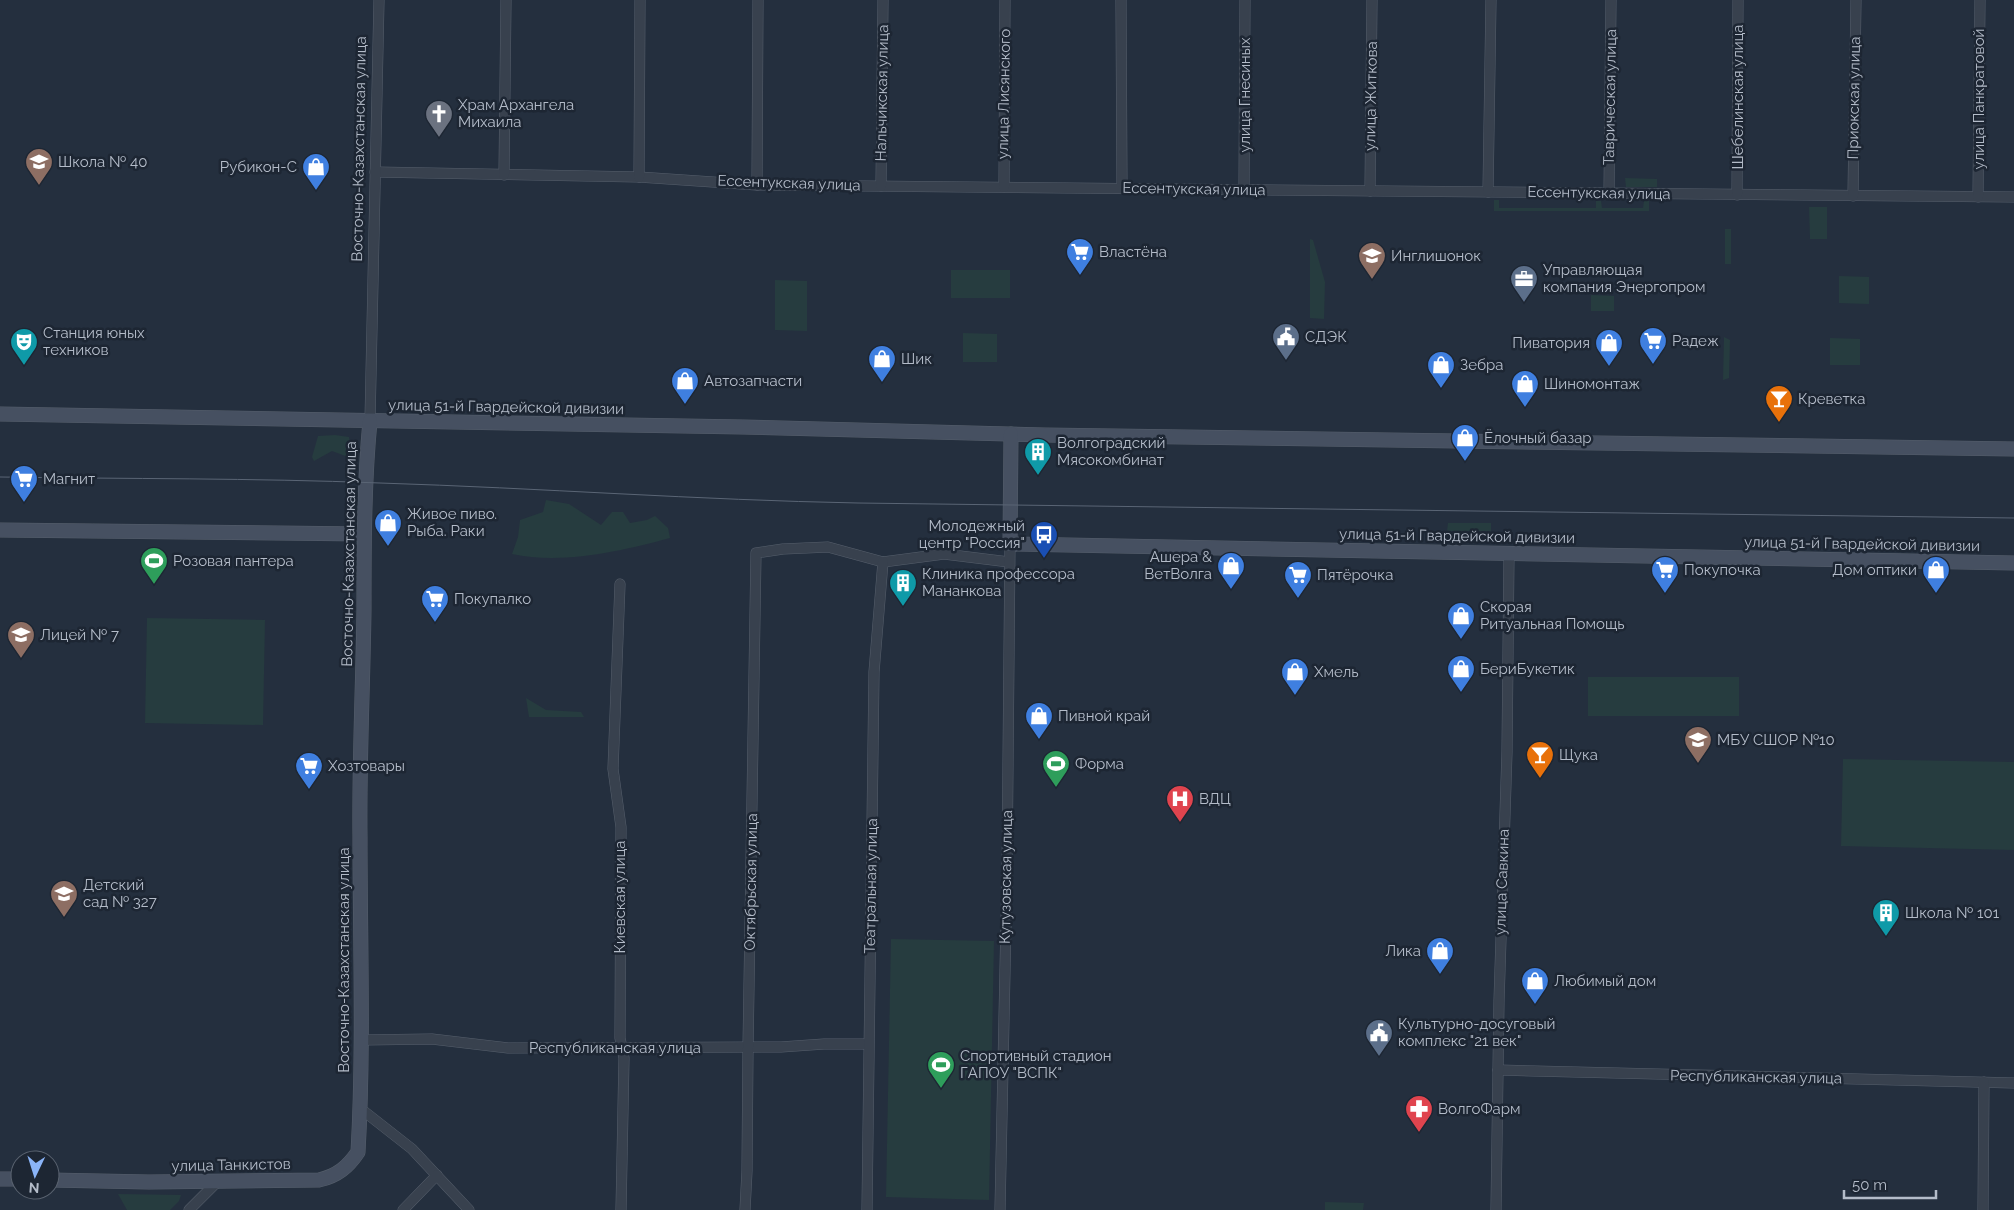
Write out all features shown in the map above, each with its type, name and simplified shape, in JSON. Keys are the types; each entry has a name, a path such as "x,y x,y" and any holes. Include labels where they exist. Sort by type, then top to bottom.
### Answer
{"main road":[{"name":"улица 51-й Гвардейской дивизии","path":"0,414 733,427 1011,434 2014,449"},
{"name":"Восточно-Казахстанская улица","path":"361,1109 360,823 365,477 370,421"},
{"path":"1010,544 1011,434"},
{"path":"0,530 364,534"},
{"name":"улица 51-й Гвардейской дивизии","path":"1010,544 2014,563"},
{"name":"улица Танкистов","path":"60,1180 149,1182 319,1180 331,1177 351,1162 358,1152 361,1109"}],"street":[{"name":"Восточно-Казахстанская улица","path":"370,421 379,0"},
{"path":"504,175 506,0"},
{"path":"639,177 640,0"},
{"path":"757,184 758,0"},
{"name":"Нальчикская улица","path":"881,186 883,0"},
{"name":"улица Лисянского","path":"1004,187 1005,0"},
{"path":"1121,0 1122,188"},
{"name":"улица Гнесиных","path":"1244,190 1245,0"},
{"name":"улица Житкова","path":"1370,191 1372,0"},
{"path":"1488,192 1491,0"},
{"name":"Таврическая улица","path":"1609,194 1611,0"},
{"name":"Шебелинская улица","path":"1737,195 1738,0"},
{"name":"Приокская улица","path":"1853,196 1856,0"},
{"name":"улица Панкратовой","path":"1978,197 1980,0"},
{"name":"Ессентукская улица","path":"375,172 639,177 757,184 881,186 2014,198"},
{"name":"Кутузовская улица","path":"1000,1210 1007,875 1010,544"},
{"name":"Октябрьская улица","path":"745,1210 756,553 783,549 828,547 883,562"},
{"path":"883,562 944,554 1009,562"},
{"name":"улица Савкина","path":"1496,1210 1507,752 1509,554"},
{"name":"Театральная улица","path":"867,1210 874,672 883,562"},
{"name":"Киевская улица","path":"620,584 613,770 621,827 621,1047 624,1058 621,1210"},
{"name":"Республиканская улица","path":"362,1040 432,1039 508,1048 781,1048 824,1044 868,1044"},
{"name":"Республиканская улица","path":"1498,1070 2014,1082"},
{"path":"1983,1210 1984,1082"},
{"path":"361,1109 412,1149 469,1210"},
{"path":"403,1210 437,1175"},
{"path":"189,1210 218,1180"}],"green space":[{"path":"1625,178 1657,179 1657,187 1626,187"},
{"path":"1494,200 1499,200 1499,208 1596,208 1596,201 1601,201 1602,208 1643,208 1644,201 1649,201 1649,211 1494,211"},
{"path":"1809,207 1827,207 1827,239 1810,239"},
{"path":"1725,229 1731,229 1731,264 1725,264"},
{"path":"1310,239 1313,240 1325,282 1324,319 1310,318"},
{"path":"951,270 1010,270 1010,298 951,298"},
{"path":"1839,276 1869,277 1869,304 1839,303"},
{"path":"775,280 807,281 807,331 775,330"},
{"path":"1591,295 1614,296 1614,311 1591,311"},
{"path":"963,333 997,334 997,362 963,362"},
{"path":"1724,337 1730,340 1729,378 1723,380"},
{"path":"1830,338 1860,339 1860,365 1830,365"},
{"path":"335,435 349,437 351,454 348,457 332,451 314,461 312,457 318,436"},
{"path":"546,500 569,504 601,525 612,512 623,512 630,523 647,520 655,516 668,528 670,538 632,548 592,555 551,558 512,554 518,537 520,520 543,512"},
{"path":"1448,523 1491,523 1491,531 1447,531"},
{"path":"147,618 265,620 263,725 145,723"},
{"path":"1588,677 1739,677 1739,716 1588,716"},
{"path":"526,698 546,710 581,712 584,717 529,717"},
{"path":"1843,759 2014,762 2014,850 1841,846"},
{"path":"891,939 994,941 989,1200 886,1197"},
{"path":"118,1194 181,1195 179,1201 170,1210 127,1210"},
{"path":"1325,1202 1364,1203 1363,1210 1325,1210"}],"tram line":[{"path":"0,477 332,481 858,503 2014,518"}],"place":[{"name":"Храм Архангела Михаила","path":"439,138"},
{"name":"Школа № 40","path":"39,186"},
{"name":"Рубикон-С","path":"316,191"},
{"name":"Властёна","path":"1080,276"},
{"name":"Инглишонок","path":"1372,280"},
{"name":"Управляющая компания Энергопром","path":"1524,303"},
{"name":"СДЭК","path":"1286,361"},
{"name":"Радеж","path":"1653,365"},
{"name":"Станция юных техников","path":"24,366"},
{"name":"Пиватория","path":"1609,367"},
{"name":"Шик","path":"882,383"},
{"name":"Зебра","path":"1441,389"},
{"name":"Автозапчасти","path":"685,405"},
{"name":"Шиномонтаж","path":"1525,408"},
{"name":"Креветка","path":"1779,423"},
{"name":"Ёлочный базар","path":"1465,462"},
{"name":"Волгоградский Мясокомбинат","path":"1038,476"},
{"name":"Магнит","path":"24,503"},
{"name":"Живое пиво. Рыба. Раки","path":"388,547"},
{"name":"Молодежный центр \"Россия\"","path":"1044,559"},
{"name":"Розовая пантера","path":"154,585"},
{"name":"Ашера & ВетВолга","path":"1231,590"},
{"name":"Покупочка","path":"1665,594"},
{"name":"Дом оптики","path":"1936,594"},
{"name":"Пятёрочка","path":"1298,599"},
{"name":"Клиника профессора Мананкова","path":"903,607"},
{"name":"Покупалко","path":"435,623"},
{"name":"Скорая Ритуальная Помощь","path":"1461,640"},
{"name":"Лицей № 7","path":"21,659"},
{"name":"БериБукетик","path":"1461,693"},
{"name":"Хмель","path":"1295,696"},
{"name":"Пивной край","path":"1039,740"},
{"name":"МБУ СШОР №10","path":"1698,764"},
{"name":"Щука","path":"1540,779"},
{"name":"Форма","path":"1056,788"},
{"name":"Хозтовары","path":"309,790"},
{"name":"ВДЦ","path":"1180,823"},
{"name":"Детский сад № 327","path":"64,918"},
{"name":"Школа № 101","path":"1886,937"},
{"name":"Лика","path":"1440,975"},
{"name":"Любимый дом","path":"1535,1005"},
{"name":"Культурно-досуговый комплекс \"21 век\"","path":"1379,1057"},
{"name":"Спортивный стадион ГАПОУ \"ВСПК\"","path":"941,1089"},
{"name":"ВолгоФарм","path":"1419,1133"}]}
